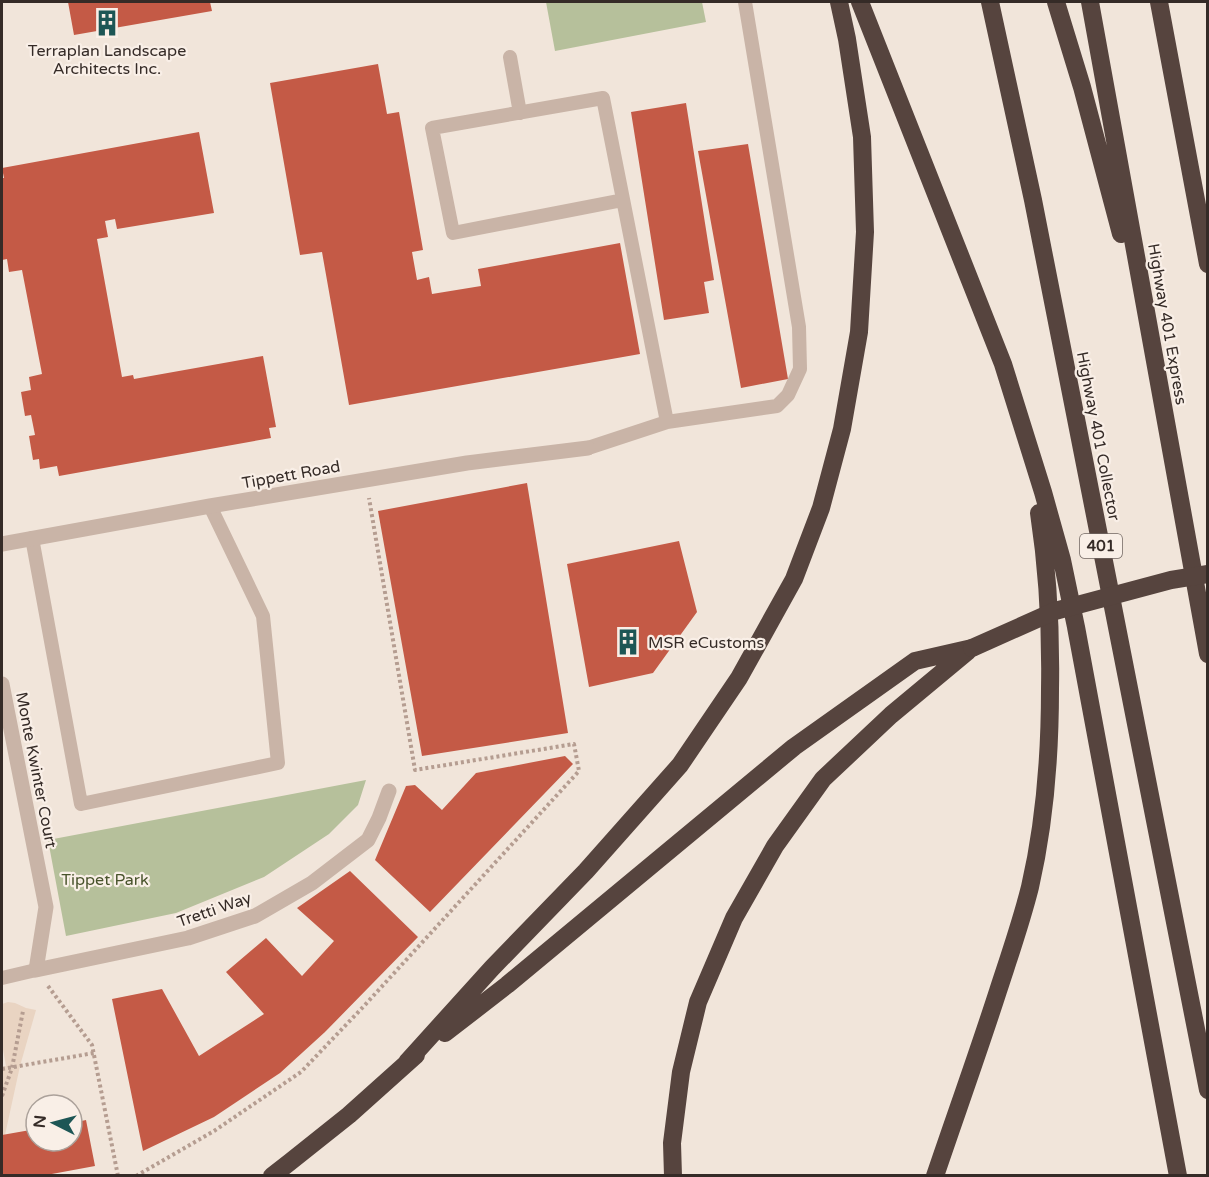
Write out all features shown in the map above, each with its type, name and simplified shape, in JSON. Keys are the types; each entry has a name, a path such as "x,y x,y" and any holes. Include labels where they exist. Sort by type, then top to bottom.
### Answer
{"highway":[{"path":"407,1062 492,968 586,871 680,765 739,678 794,579 821,508 842,429 859,332 866,232 862,137 839,2"},
{"path":"860,2 1003,364 1056,538 1076,627 1178,1176"},
{"name":"Highway 401 Collector","path":"990,2 1033,200 1208,1090"},
{"path":"1056,2 1082,87 1154,357"},
{"name":"Highway 401 Express","path":"1090,2 1208,654"},
{"path":"1159,2 1208,264"},
{"path":"935,1176 1018,931 1038,845 1044,802 1050,715 1050,640 1041,522 1023,426"},
{"path":"272,1176 349,1115 407,1062 507,985 794,747 915,661 972,648 1055,611 1172,579 1208,574"},
{"path":"673,1176 672,1143 681,1072 698,1002 734,918 775,846 823,779 891,716 972,648"}],"street":[{"name":"Tippett Road","path":"2,544 467,463 588,448"},
{"name":"Monte Kwinter Court","path":"2,684 46,907 36,970"},
{"name":"Tretti Way","path":"36,970 188,938 255,916 312,883 368,840 380,818 388,792"}],"lane":[{"path":"588,448 667,422 777,406 788,395 800,369 799,327 745,2"},
{"path":"510,57 520,113"},
{"path":"623,200 453,233 432,128 603,98 667,422"},
{"path":"32,538 81,804 278,763 263,616 210,506"},
{"path":"2,978 36,970"}],"path":[{"path":"136,1176 214,1131 301,1072 579,771 574,744 415,770 366,480"},
{"path":"36,970 92,1046 118,1176"},
{"path":"2,1096 12,1068 22,1011"},
{"path":"2,1070 94,1053"}],"green space":[{"path":"546,2 702,2 706,22 555,51"},
{"name":"Tippet Park","path":"366,780 358,805 329,834 264,877 176,913 66,936 48,840"}],"shaded area":[{"path":"8,1002 36,1010 20,1066 5,1135 2,1135 2,1067 6,1066 2,1044 2,1004"}],"building":[{"name":"Terraplan Landscape Architects Inc.","path":"68,2 210,2 212,11 74,35"},
{"path":"378,64 387,114 399,112 423,250 412,252 417,280 429,277 432,294 481,286 478,269 620,243 640,354 349,405 322,252 300,255 270,83"},
{"path":"686,103 714,280 704,282 709,313 664,320 631,112"},
{"path":"199,132 214,213 117,229 115,219 105,221 108,237 97,239 122,377 133,375 134,379 263,356 276,427 269,428 271,438 59,476 57,466 40,469 39,459 33,460 29,436 35,435 31,415 25,416 21,392 31,390 29,377 42,374 22,270 9,272 7,259 2,260 2,178 4,178 2,168"},
{"path":"748,144 788,379 741,388 698,151"},
{"path":"527,483 568,733 422,756 378,511"},
{"name":"MSR eCustoms","path":"679,541 697,612 653,673 589,687 567,564"},
{"path":"565,756 573,764 430,912 375,860 406,786 415,785 442,810 476,773"},
{"path":"350,871 418,937 325,1032 280,1073 214,1117 143,1151 112,999 162,989 199,1056 264,1014 226,972 266,938 302,976 334,941 297,908"},
{"path":"84,1120 86,1120 95,1166 41,1176 2,1176 2,1135 24,1131 24,1153 84,1153"}],"place":[{"name":"Terraplan Landscape Architects Inc.","path":"107,23"},
{"name":"MSR eCustoms","path":"628,642"}]}
